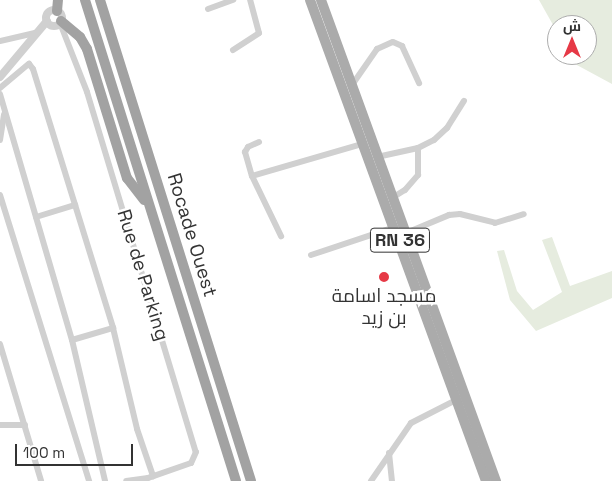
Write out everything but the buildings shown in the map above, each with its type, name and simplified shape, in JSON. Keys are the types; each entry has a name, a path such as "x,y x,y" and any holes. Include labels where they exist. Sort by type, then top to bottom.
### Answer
{"highway":[{"name":"Rocade Ouest","path":"85,0 146,203 236,481"},
{"name":"Rocade Ouest","path":"100,0 251,481"},
{"path":"61,22 84,43 127,178 146,203"}],"main road":[{"name":"RN 36","path":"310,0 362,144 395,227 410,254 496,481"},
{"name":"RN 36","path":"321,0 406,233 410,254 486,481"}],"street":[{"path":"208,9 233,0"},
{"path":"234,50 259,33 250,0"},
{"path":"0,77 47,21 48,14 57,5"},
{"path":"47,21 53,25 61,22 57,5"},
{"name":"Rue de Parking","path":"61,22 87,92 196,452 191,462 153,476 126,481"},
{"path":"0,41 38,32"},
{"path":"352,85 377,49 393,42 402,46 418,83"},
{"path":"0,88 29,64 33,69 113,328 137,429 153,476"},
{"path":"0,94 72,340 105,481"},
{"path":"377,157 418,148 447,128 464,101"},
{"path":"0,140 5,110"},
{"path":"259,142 245,151 252,176 281,236"},
{"path":"252,176 362,144"},
{"path":"392,198 405,190 418,175 418,148"},
{"path":"0,195 88,481"},
{"path":"36,217 75,205"},
{"path":"406,233 449,215 460,214 495,223 524,214"},
{"path":"311,254 395,227"},
{"path":"72,340 113,328"},
{"path":"0,344 2,359 26,424 41,481"},
{"path":"371,481 411,423 458,399"},
{"path":"0,426 26,424"},
{"path":"389,453 392,481"}],"shaded area":[{"path":"539,0 612,0 612,84 577,65 597,65 597,15 547,15"},
{"path":"552,237 570,286 612,271 612,298 536,331 510,300 497,251 504,250 517,291 533,310 562,292 542,240"}],"place":[{"name":"مسجد اسامة بن زيد","path":"384,277"}]}
